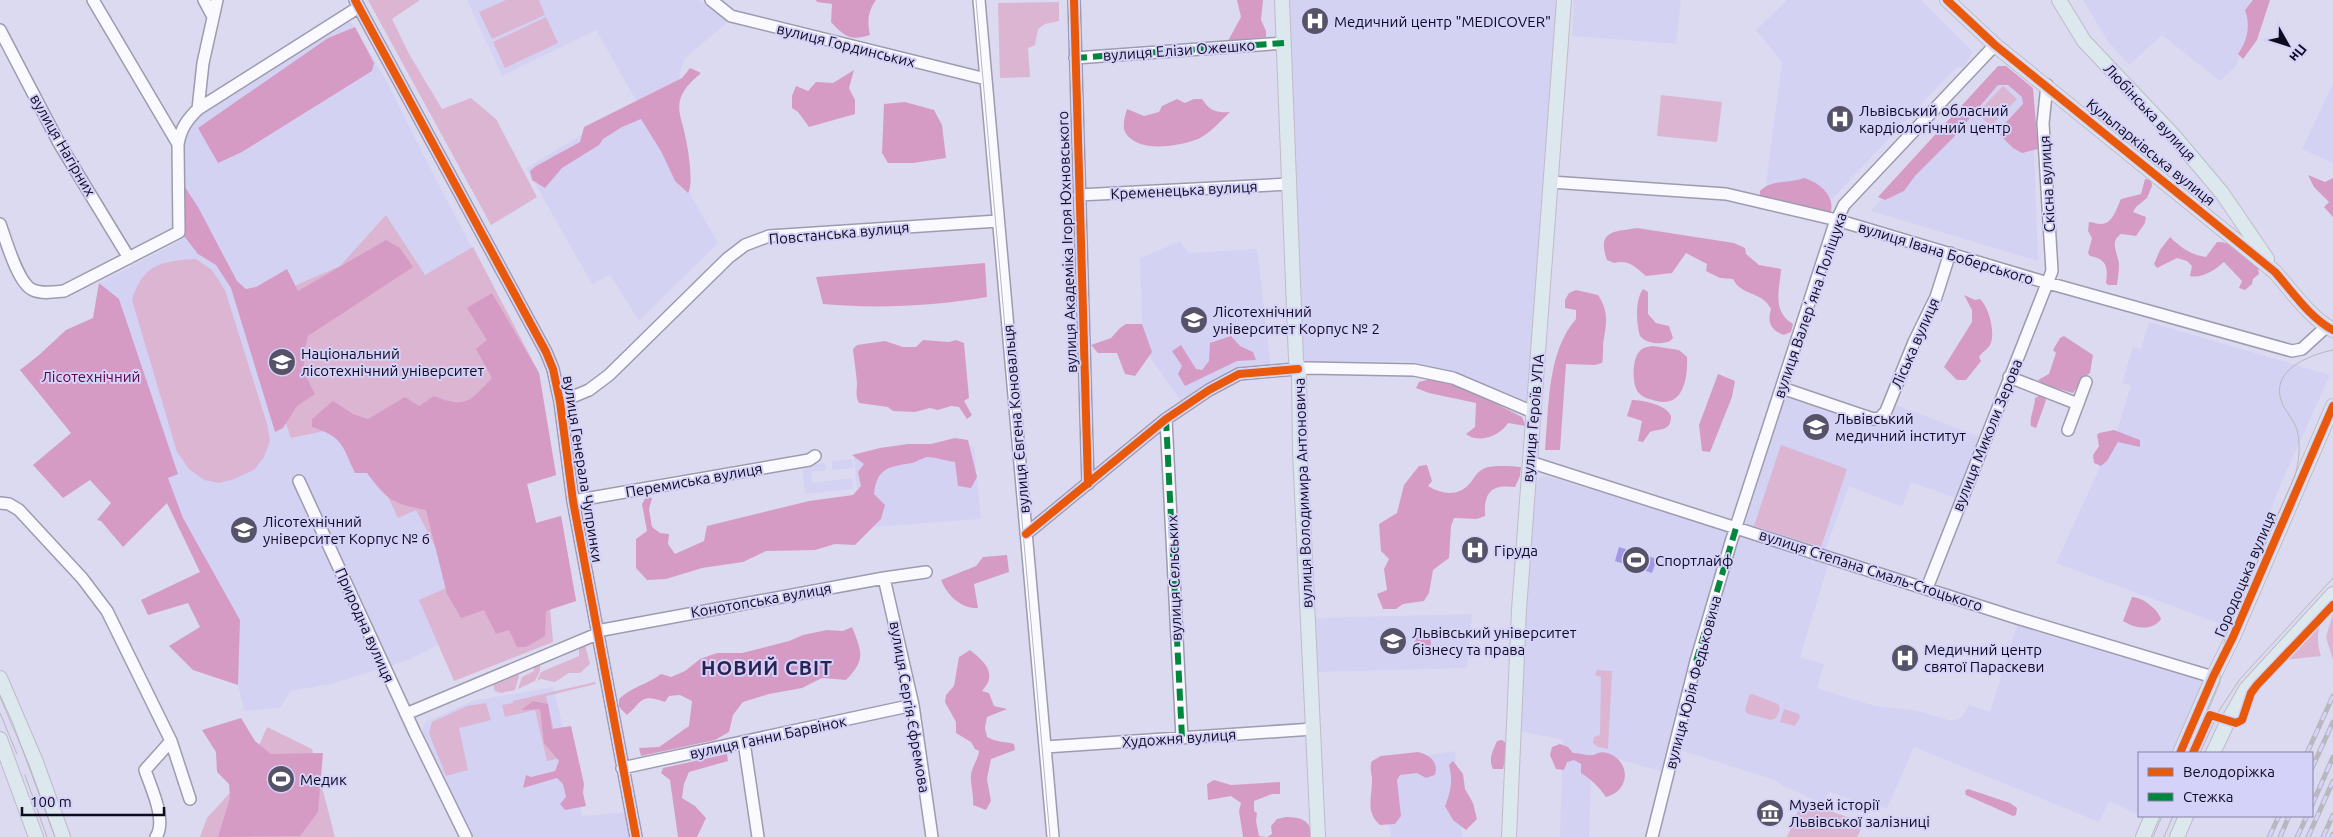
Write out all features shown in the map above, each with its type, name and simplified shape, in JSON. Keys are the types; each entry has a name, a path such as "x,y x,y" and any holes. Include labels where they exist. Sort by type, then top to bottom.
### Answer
{"main road":[{"name":"вулиця Володимира Антоновича","path":"1282,0 1318,837"},
{"name":"вулиця Героїв УПА","path":"1509,837 1519,610 1532,412 1543,312 1564,0"},
{"name":"Кульпарківська вулиця","path":"1948,0 1995,45 2047,85 2276,272 2330,329"},
{"name":"Любінська вулиця","path":"2059,0 2084,40 2174,136 2222,192 2276,272"},
{"path":"2216,222 2226,215 2232,207"},
{"name":"Городоцька вулиця","path":"2180,752 2213,677 2233,638 2333,406"},
{"path":"2214,752 2228,721 2246,689 2333,594"},
{"path":"0,678 36,762 63,837"},
{"path":"0,739 36,837"},
{"path":"2144,837 2152,817"},
{"path":"2177,837 2186,817"}],"street":[{"path":"93,0 178,144"},
{"path":"204,0 212,15"},
{"path":"198,109 203,63 216,0"},
{"name":"вулиця Гординських","path":"711,0 732,16 986,79"},
{"name":"вулиця Євгена Коновальця","path":"979,0 1053,837"},
{"name":"вулиця Академіка Ігоря Юхновського","path":"1074,0 1088,484"},
{"path":"0,224 24,283 28,288 35,291 46,292 64,291 179,232 178,144 181,130 187,120 198,109 357,4"},
{"name":"вулиця Генерала Чупринки","path":"357,4 546,352 553,369 560,402 572,501 636,837"},
{"name":"вулиця Нагірних","path":"0,30 59,143 129,258"},
{"name":"вулиця Елізи Ожешко","path":"1075,58 1284,42"},
{"name":"вулиця Валерʼяна Поліщука","path":"1736,528 1837,220 1844,205 1995,45"},
{"name":"Скісна вулиця","path":"2047,85 2043,123 2052,271 2048,283"},
{"name":"вулиця Івана Боберського","path":"1551,182 1726,194 1837,220 2048,283 2292,351 2302,348 2330,329"},
{"name":"Кременецька вулиця","path":"1079,195 1289,184"},
{"name":"Повстанська вулиця","path":"560,402 589,390 609,375 728,258 745,244 770,236 998,221"},
{"name":"Ліська вулиця","path":"1782,388 1873,420 1880,418 1886,411 1914,342 1936,297 1950,253"},
{"name":"вулиця Миколи Зерова","path":"1927,588 2009,377 2048,283"},
{"path":"1026,534 1166,419 1209,390 1239,374 1298,369 1414,370 1454,378 1532,412"},
{"path":"2009,377 2078,404"},
{"path":"2068,430 2086,382"},
{"name":"вулиця Сельських","path":"1166,419 1182,738"},
{"name":"Перемиська вулиця","path":"572,501 809,460 816,456"},
{"name":"вулиця Степана Смаль-Стоцького","path":"1530,462 2017,618 2213,677"},
{"name":"Природна вулиця","path":"299,481 406,714 466,837"},
{"path":"0,503 9,504 19,510 82,578 107,611 171,740 190,799"},
{"name":"вулиця Юрія Федьковича","path":"1652,837 1696,661 1736,528"},
{"name":"Конотопська вулиця","path":"597,633 884,578 926,572"},
{"name":"вулиця Сергія Єфремова","path":"884,578 913,705 932,837"},
{"path":"406,714 597,633"},
{"name":"вулиця Ганни Барвінок","path":"622,768 913,705"},
{"name":"Художня вулиця","path":"1045,747 1313,729"},
{"path":"156,837 160,831 159,818 145,770 171,740"},
{"path":"744,742 758,837"}],"shaded area":[{"path":"368,0 420,0 392,19 409,54 442,109 471,98 496,119 537,197 491,225"},
{"path":"467,0 699,0 729,21 684,59 674,99 638,103 718,243 639,321 610,275 592,284 526,168 637,102 596,30 502,76"},
{"path":"506,0 539,0 545,15 492,39 479,12"},
{"path":"1287,0 1559,0 1530,403 1449,372 1404,361 1303,363"},
{"path":"1574,0 1681,0 1676,44 1572,36"},
{"name":"Львівський обласний кардіологічний центр","path":"1787,0 1921,0 1973,52 1963,68 1958,67 1944,80 1832,199 1766,184 1782,62 1756,30"},
{"path":"2083,0 2258,0 2236,66 2220,81 2162,35 2129,65 2107,40"},
{"path":"1059,2 1059,21 1045,24 1038,29 1035,45 1028,48 1030,77 1000,78 998,3"},
{"path":"546,17 558,43 505,68 493,42"},
{"name":"Національний лісотехнічний університет","path":"350,22 355,27 386,80 442,191 539,373 556,475 527,484 536,523 561,516 576,601 550,609 553,642 438,645 408,660 331,684 291,691 280,708 244,711 238,685 193,670 169,646 200,627 188,603 148,615 141,600 200,572 167,503 123,547 101,521 97,520 111,503 90,480 63,498 33,465 71,433 20,370 66,330 93,318 99,283 178,242 184,236 186,214 183,142 193,121 315,39"},
{"path":"2007,67 2032,89 2038,261 1871,211"},
{"path":"2333,84 2333,163 2302,149"},
{"path":"2003,86 2017,99 1991,126 1977,113"},
{"path":"1661,95 1722,102 1717,142 1657,136"},
{"path":"386,215 425,275 473,247 539,373 556,475 527,484 536,523 561,516 576,601 550,609 553,642 454,681 419,600 455,584 416,510 398,518 372,463 338,428 291,438 246,307 340,266"},
{"path":"1180,241 1188,253 1257,249 1271,366 1182,403 1143,347 1140,258"},
{"path":"196,259 212,270 225,290 267,424 270,441 264,457 254,470 219,483 204,480 189,469 177,452 132,300 136,288 142,279 155,267 173,261"},
{"path":"2149,322 2330,375 2284,477 2223,625 2056,563 2117,430 2131,386 2122,383 2133,347 2141,349"},
{"path":"1787,387 1877,413 1886,401 1983,438 1958,499 1911,482 1902,507 1849,486 1824,553 1744,526"},
{"path":"1781,445 1847,469 1821,547 1754,526"},
{"path":"974,447 981,519 860,528 854,457"},
{"path":"852,459 853,468 832,470 832,461"},
{"path":"825,463 826,470 811,472 812,483 852,478 853,489 805,494 802,465"},
{"path":"1547,476 1829,562 1800,657 1824,664 1817,688 1875,706 1914,710 1952,721 1962,717 1969,705 1990,712 2018,622 2201,678 2205,682 2175,752 2138,752 2138,815 2109,801 2099,822 1914,747 1887,809 1876,805 1875,808 1829,792 1822,803 1783,786 1775,780 1670,747 1664,772 1592,752 1589,837 1560,837 1563,740 1516,730 1536,484 1540,477"},
{"name":"Спортлайф","path":"1619,547 1657,559 1652,573 1615,561"},
{"path":"2327,604 2318,636 2321,656 2283,660 2252,697 2250,690"},
{"path":"1472,614 1467,668 1315,672 1313,618"},
{"path":"2333,614 2333,660 2326,637"},
{"path":"585,645 590,664 580,673 569,673 555,682 541,679 537,681 541,672 579,656 579,648"},
{"path":"540,663 540,671 535,681 518,689 522,677 534,671 533,665"},
{"path":"1597,670 1612,671 1608,749 1598,747 1593,743 1594,737 1600,735 1601,677 1595,675"},
{"path":"516,671 519,676 515,690 501,693 495,691 492,681"},
{"path":"595,682 596,684 546,696 560,758 547,761 535,710 505,717 502,705"},
{"path":"554,687 582,816 626,812 631,837 469,837 421,736 425,722 472,701"},
{"path":"1752,694 1778,704 1780,709 1776,718 1771,720 1748,714 1745,710 1749,696"},
{"path":"486,703 491,720 459,728 468,770 446,776 429,733 432,722 467,706"},
{"path":"1784,709 1799,714 1800,717 1795,726 1780,722"},
{"name":"Медик","path":"267,727 312,749 335,837 200,837 207,818 247,774"},
{"path":"1455,751 1462,837 1391,837 1381,762"},
{"path":"1805,802 1856,820 1861,829 1857,837 1787,837 1800,806"}],"green space":[{"path":"816,0 876,0 869,16 870,35 857,38 844,34 831,22 832,4 817,2"},
{"path":"1237,0 1263,0 1261,20 1266,31 1266,37 1228,41 1241,17"},
{"path":"2253,0 2270,0 2257,40 2243,59 2238,54 2244,44 2248,28 2245,10"},
{"path":"355,27 374,63 372,71 242,152 218,163 198,128 328,38"},
{"path":"1998,66 2006,66 2033,88 2038,149 2022,153 2013,148 1997,132 2023,104 2022,97 2008,85 1998,85 1953,138 1915,176 1904,191 1885,200 1878,197"},
{"path":"690,68 701,73 687,87 680,102 680,112 690,165 690,188 688,193 675,181 662,153 641,119 622,127 603,139 599,145 562,168 545,188 532,180 530,171 580,142 584,127 682,78"},
{"path":"854,70 849,88 855,100 855,114 809,127 798,112 792,108 792,96 796,86 808,91 816,82 833,83"},
{"path":"1177,99 1185,103 1194,99 1202,99 1214,110 1230,112 1203,136 1181,144 1149,146 1131,139 1125,132 1124,123 1127,109 1144,116 1159,112 1162,106"},
{"path":"905,102 934,110 942,125 946,158 913,163 888,163 882,153 884,104"},
{"path":"2308,175 2325,182 2333,178 2333,217 2324,207 2329,202 2314,187"},
{"path":"1804,178 1821,187 1829,196 1832,208 1830,214 1760,199 1760,191 1765,187 1775,183"},
{"path":"2145,179 2151,180 2152,186 2147,198 2133,212 2146,217 2145,223 2136,236 2121,234 2117,237 2115,248 2119,264 2117,285 2108,285 2106,283 2107,272 2105,265 2100,259 2090,256 2088,253 2092,238 2088,231 2089,222 2101,224 2109,221 2121,199 2141,194"},
{"path":"185,187 198,207 237,281 246,289 256,287 287,269 298,291 386,240 400,248 413,267 308,336 304,353 304,366 307,378 315,394 297,406 283,428 275,432 231,288 216,265 198,254 184,236"},
{"path":"1637,228 1734,243 1745,248 1746,254 1759,265 1781,269 1779,306 1786,318 1793,324 1791,332 1784,335 1773,328 1770,322 1771,309 1762,299 1741,289 1733,279 1720,278 1706,271 1707,264 1686,253 1672,273 1646,276 1628,263 1614,263 1607,260 1604,250 1606,237 1615,232"},
{"path":"2170,237 2186,250 2206,257 2217,242 2229,244 2258,267 2259,274 2245,290 2239,288 2242,281 2224,262 2212,271 2194,277 2190,276 2192,266 2187,261 2177,258 2157,268 2154,264 2160,250"},
{"path":"985,263 987,297 947,303 885,306 823,304 816,277"},
{"name":"Лісотехнічний","path":"99,283 119,299 178,474 168,478 183,518 240,620 238,685 193,670 169,646 200,627 188,603 148,615 141,600 200,572 167,503 123,547 101,521 97,520 111,503 90,480 63,498 33,465 71,433 20,370 66,330 93,318"},
{"path":"1643,289 1648,292 1648,314 1656,323 1669,326 1673,338 1670,341 1654,343 1646,341 1640,336 1637,312 1640,294"},
{"path":"1576,290 1598,295 1604,306 1606,321 1602,363 1595,365 1566,364 1560,450 1545,450 1551,381 1559,347 1576,319 1576,310 1565,308 1565,300 1569,293"},
{"path":"492,293 539,373 556,475 527,484 536,523 561,516 576,601 546,611 545,636 526,647 517,647 509,630 496,634 484,610 461,618 447,594 426,510 398,503 380,490 367,473 355,473 340,443 330,434 312,427 312,419 333,401 353,414 368,419 405,397 419,406 434,396 453,402 466,401 472,398 492,378 476,349 487,340 467,308"},
{"path":"1964,295 1975,300 1980,299 1983,303 1991,321 1992,340 1979,357 1981,361 1966,380 1957,380 1944,367 1972,322 1972,310"},
{"path":"1126,324 1142,324 1152,352 1135,376 1125,374 1117,353 1098,353 1091,345 1111,338"},
{"path":"1231,336 1240,346 1253,352 1256,360 1237,361 1185,386 1178,374 1182,366 1172,351 1181,345 1196,369 1202,370 1209,361 1210,343"},
{"path":"2064,336 2093,355 2090,373 2084,377 2073,393 2045,385 2038,380 2049,374 2056,353 2053,350 2060,338"},
{"path":"923,340 949,342 956,340 964,343 969,398 964,401 972,415 967,419 959,407 951,406 938,410 930,408 915,412 893,411 888,407 859,403 853,349 857,345 885,341 903,347 916,347"},
{"path":"1653,346 1679,350 1687,357 1685,382 1682,390 1678,396 1665,402 1644,397 1636,388 1635,360 1642,349"},
{"path":"1718,374 1735,381 1732,397 1710,452 1702,451 1699,425"},
{"path":"1431,379 1467,389 1522,417 1526,426 1508,423 1495,435 1483,438 1471,437 1466,434 1475,427 1476,403 1429,393 1416,388 1419,382"},
{"path":"2043,394 2046,399 2036,428 2031,426 2031,416 2035,398"},
{"path":"1632,400 1648,402 1665,409 1671,416 1669,425 1650,432 1643,442 1638,441 1642,421 1627,416"},
{"path":"2114,430 2140,440 2140,447 2118,442 2107,461 2101,466 2094,463 2093,455 2099,446 2097,435"},
{"path":"955,438 968,440 977,477 971,488 958,486 955,462 927,457 891,467 881,473 874,494 885,505 881,519 855,545 835,544 815,550 766,551 743,562 702,568 666,579 647,580 636,568 636,539 647,531 642,504 646,497 652,498 649,509 652,527 660,533 669,534 668,544 675,554 704,541 707,526 809,501 853,495 861,486 858,472 864,464 852,455 880,448 908,444 931,444"},
{"path":"1427,465 1432,481 1428,486 1445,493 1456,492 1466,487 1485,468 1497,466 1521,467 1520,476 1515,487 1500,487 1491,491 1488,495 1485,516 1477,519 1454,518 1451,526 1449,558 1433,570 1429,593 1424,601 1403,604 1396,609 1383,609 1377,594 1387,590 1384,569 1389,559 1381,551 1379,524 1397,513 1404,485 1419,466"},
{"path":"1007,555 1009,572 974,584 978,608 960,604 947,591 941,580 976,566 983,557"},
{"path":"2132,597 2149,604 2157,611 2161,619 2153,626 2143,628 2123,621"},
{"path":"852,627 860,649 860,655 857,667 846,680 822,678 802,688 769,694 743,702 733,715 729,732 715,740 641,756 639,748 659,747 689,726 692,701 680,695 669,696 665,702 646,698 639,702 627,715 619,707 619,699 629,691 661,674 671,677 685,671 700,659 717,653 742,653 789,641 803,635 827,630 843,631"},
{"path":"1423,635 1429,637 1431,643 1429,649 1423,651 1417,649 1415,643 1417,637"},
{"path":"970,650 988,669 989,679 982,691 989,693 994,706 1007,709 987,717 985,728 987,737 1014,744 1015,750 991,759 987,779 991,801 986,810 973,805 971,775 979,751 975,749 971,742 956,733 956,722 945,702 946,695 954,686 959,657"},
{"path":"533,701 548,704 552,729 571,726 584,784 583,793 586,806 565,810 560,804 566,797 563,784 557,778 523,788 526,775 531,777 555,771 559,761 544,743 540,709 521,710"},
{"name":"Медик","path":"241,718 255,741 271,754 323,753 318,812 300,836 218,837 230,798 229,784 217,772 216,752 202,730"},
{"path":"1502,740 1506,743 1506,757 1503,769 1493,769 1492,755 1497,741"},
{"path":"1560,744 1568,747 1573,753 1590,755 1605,752 1615,757 1624,768 1624,782 1620,789 1606,797 1595,784 1581,773 1581,764 1574,760 1567,762 1564,770 1556,769 1550,755 1552,747"},
{"path":"1418,752 1432,759 1436,766 1435,775 1426,778 1417,773 1400,775 1397,780 1401,816 1395,824 1380,825 1372,815 1371,810 1372,761 1381,756"},
{"path":"727,754 728,761 689,772 684,784 682,798 695,806 706,818 697,837 678,837 670,780 661,773 663,768"},
{"path":"1453,761 1463,774 1465,789 1473,803 1477,819 1466,830 1453,820 1445,806 1451,786 1449,765"},
{"path":"1214,780 1231,785 1280,782 1280,794 1272,794 1254,801 1259,836 1266,837 1243,837 1239,811 1241,803 1231,796 1208,800 1207,784"},
{"path":"1968,789 2010,803 2017,808 2016,815 2013,816 1966,795 1965,791"},
{"path":"1286,817 1301,819 1307,823 1312,837 1267,837 1272,834 1271,826 1277,819"}],"tram line":[{"path":"976,0 1050,837"},
{"path":"2190,752 2220,682 2220,659 2226,635 2295,476 2299,441 2294,423 2282,403 2279,391 2281,382 2286,373 2303,360 2333,350"},
{"path":"2200,752 2220,709 2240,679 2333,578"},
{"path":"0,695 13,724 55,837"},
{"path":"0,713 17,754"},
{"path":"25,775 47,837"},
{"path":"2153,837 2162,817"},
{"path":"2164,837 2173,817"}],"railway":[{"path":"2307,752 2333,696"},
{"path":"2313,766 2333,722"},
{"path":"2313,803 2333,757"},
{"path":"2308,837 2333,781"},
{"path":"2323,837 2333,815"},
{"path":"2269,837 2279,817"},
{"path":"2280,837 2289,817"},
{"path":"2297,837 2307,817"}],"marked path":[{"path":"1075,58 1284,43"},
{"path":"1166,419 1182,738"},
{"path":"1696,661 1736,528"}],"cycle path":[{"path":"355,0 546,352 553,369 560,402 573,501 636,837"},
{"path":"1074,0 1088,484"},
{"path":"1947,0 1995,45 2275,272 2309,311 2333,330"},
{"path":"1026,534 1166,419 1209,390 1239,374 1298,369"},
{"path":"2180,752 2213,677 2233,637 2333,406"},
{"path":"2193,752 2210,715 2236,723 2242,720 2251,693 2257,685 2333,605"}],"place":[{"name":"Медичний центр \"MEDICOVER\"","path":"1315,21"},
{"name":"Львівський обласний кардіологічний центр","path":"1840,119"},
{"name":"Лісотехнічний університет Корпус № 2","path":"1194,320"},
{"name":"Національний лісотехнічний університет","path":"282,362"},
{"name":"Львівський медичний інститут","path":"1816,427"},
{"name":"Лісотехнічний університет Корпус № 6","path":"244,530"},
{"name":"Гіруда","path":"1475,550"},
{"name":"Спортлайф","path":"1636,560"},
{"name":"Львівський університет бізнесу та права","path":"1393,641"},
{"name":"Медичний центр святої Параскеви","path":"1905,658"},
{"name":"Медик","path":"281,779"},
{"name":"Музей історії Львівської залізниці","path":"1770,813"}],"district":[{"name":"НОВИЙ СВІТ","path":"767,667"}]}
